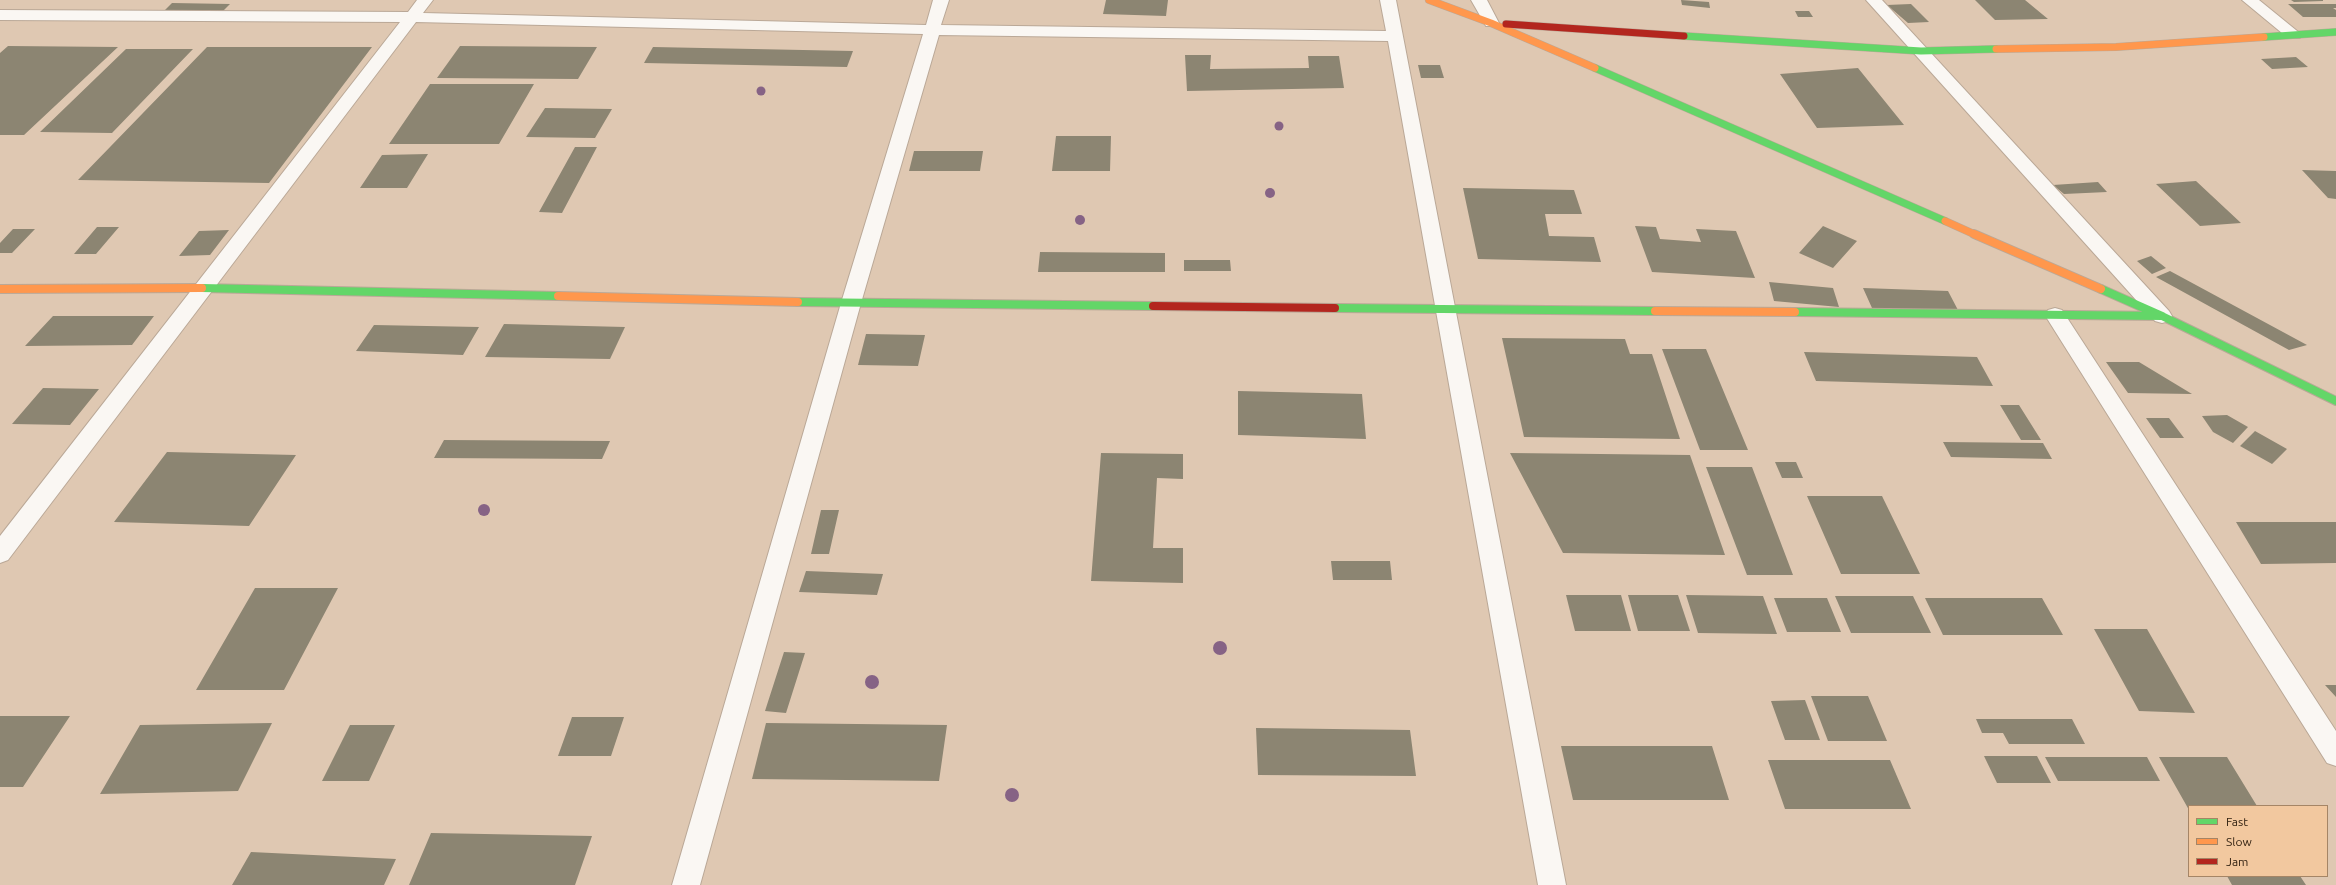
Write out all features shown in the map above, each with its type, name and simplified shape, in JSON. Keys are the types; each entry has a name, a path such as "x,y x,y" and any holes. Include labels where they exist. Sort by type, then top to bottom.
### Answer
{"street":[{"path":"0,553 425,0"},
{"path":"686,885 851,303 941,0"},
{"path":"1388,0 1552,885"},
{"path":"1429,0 1491,23 2162,316 2336,401"},
{"path":"1479,0 1491,23"},
{"path":"1874,0 2162,316"},
{"path":"2250,0 2294,35"},
{"path":"1,16 412,17 932,30 1395,36"},
{"path":"1491,23 1921,51 2116,47 2336,32"},
{"path":"0,289 203,288 851,303 2162,316"},
{"path":"2055,315 2336,754"}],"building":[{"path":"1106,0 1168,0 1166,16 1103,14"},
{"path":"1681,0 1709,2 1710,8 1682,5"},
{"path":"1975,0 2025,0 2048,19 1995,20"},
{"path":"2291,0 2323,0 2323,1 2294,2"},
{"path":"172,3 230,4 222,12 164,11"},
{"path":"1911,4 1929,22 1908,23 1887,5"},
{"path":"2288,4 2336,4 2336,8 2333,8 2336,10 2336,17 2303,17"},
{"path":"1795,11 1809,11 1813,17 1798,17"},
{"path":"8,46 118,47 24,135 0,135 0,53"},
{"path":"460,46 597,47 578,79 437,78"},
{"path":"207,47 372,47 269,183 78,180"},
{"path":"653,47 853,51 847,67 644,63"},
{"path":"126,49 193,49 112,133 40,132"},
{"path":"1185,55 1211,55 1210,69 1309,68 1308,56 1339,56 1344,88 1187,91"},
{"path":"2296,57 2308,67 2272,69 2261,59"},
{"path":"1418,65 1440,65 1444,78 1421,78"},
{"path":"1858,68 1904,125 1817,128 1780,74"},
{"path":"430,84 534,84 499,144 389,144"},
{"path":"545,108 612,109 595,138 526,137"},
{"path":"1056,136 1111,136 1110,171 1052,171"},
{"path":"575,147 597,147 562,213 539,212"},
{"path":"914,151 983,151 980,171 909,171"},
{"path":"428,154 407,188 360,188 382,155"},
{"path":"2302,170 2336,171 2336,199 2328,198"},
{"path":"2196,181 2241,223 2200,226 2156,184"},
{"path":"2098,182 2107,192 2064,194 2053,185"},
{"path":"1463,188 1574,190 1582,214 1545,214 1549,236 1594,237 1601,262 1478,259"},
{"path":"1635,226 1656,227 1660,239 1701,242 1696,229 1736,231 1755,278 1652,272"},
{"path":"1823,226 1857,241 1833,268 1799,253"},
{"path":"97,227 119,227 96,254 74,254"},
{"path":"13,229 35,229 12,253 0,253 0,243"},
{"path":"229,230 210,255 179,256 199,231"},
{"path":"1040,252 1165,253 1165,272 1038,272"},
{"path":"2151,256 2166,268 2152,274 2137,261"},
{"path":"1184,260 1230,260 1231,271 1184,271"},
{"path":"2170,271 2307,345 2289,350 2156,277"},
{"path":"1769,282 1833,288 1839,307 1774,301"},
{"path":"1863,288 1948,291 1959,312 1872,308"},
{"path":"53,316 154,316 132,345 25,346"},
{"path":"504,324 625,327 610,359 485,357"},
{"path":"374,325 479,327 463,355 356,351"},
{"path":"866,334 925,335 918,366 858,365"},
{"path":"1502,338 1625,339 1630,354 1652,354 1680,439 1524,437"},
{"path":"1662,349 1706,349 1748,450 1700,450"},
{"path":"1804,352 1977,357 1993,386 1816,381"},
{"path":"2106,362 2139,362 2192,394 2128,393"},
{"path":"43,388 99,389 70,425 12,424"},
{"path":"1238,391 1362,394 1366,439 1238,435"},
{"path":"2000,405 2019,405 2041,440 2021,440"},
{"path":"2227,415 2248,427 2233,443 2213,432 2202,416"},
{"path":"2146,418 2169,418 2184,438 2160,438"},
{"path":"2255,431 2287,449 2272,464 2240,446"},
{"path":"444,440 610,441 602,459 434,458"},
{"path":"1943,442 2043,443 2052,459 1951,457"},
{"path":"167,452 296,455 249,526 114,522"},
{"path":"1101,453 1183,454 1183,479 1157,478 1153,548 1183,548 1183,583 1091,581"},
{"path":"1510,453 1690,455 1725,555 1563,553"},
{"path":"1775,462 1796,462 1803,478 1782,478"},
{"path":"1706,467 1752,467 1793,575 1747,575"},
{"path":"1807,496 1882,496 1920,574 1841,574"},
{"path":"821,510 839,510 829,554 811,554"},
{"path":"2236,522 2336,522 2336,563 2261,564"},
{"path":"1331,561 1390,561 1392,580 1333,580"},
{"path":"806,571 883,574 877,595 799,592"},
{"path":"255,588 338,588 284,690 196,690"},
{"path":"1566,595 1621,595 1631,631 1575,631"},
{"path":"1628,595 1678,595 1690,631 1638,631"},
{"path":"1686,595 1763,596 1777,634 1698,633"},
{"path":"1835,596 1913,596 1931,633 1851,633"},
{"path":"1774,598 1827,598 1841,632 1787,632"},
{"path":"1925,598 2042,598 2063,635 1943,635"},
{"path":"2094,629 2147,629 2195,713 2139,711"},
{"path":"784,652 805,653 786,713 765,711"},
{"path":"2325,685 2336,685 2336,697"},
{"path":"1811,696 1868,696 1887,741 1828,741"},
{"path":"1805,700 1820,740 1785,740 1771,701"},
{"path":"0,716 70,716 23,787 0,787"},
{"path":"572,717 624,717 611,756 558,756"},
{"path":"1976,719 2072,719 2085,744 2009,744 2003,733 1982,733"},
{"path":"272,723 238,791 100,794 140,725"},
{"path":"766,723 947,725 939,781 752,779"},
{"path":"350,725 395,725 369,781 322,781"},
{"path":"1256,728 1410,730 1416,776 1258,775"},
{"path":"1561,746 1712,746 1729,800 1573,800"},
{"path":"1984,756 2037,756 2051,783 1997,783"},
{"path":"2045,757 2147,757 2160,781 2058,781"},
{"path":"2159,757 2227,757 2256,805 2188,805 2188,808"},
{"path":"1768,760 1890,760 1911,809 1785,809"},
{"path":"431,833 592,836 575,885 409,885"},
{"path":"251,852 396,859 384,885 232,885"},
{"path":"2228,877 2301,877 2306,885 2232,885"}],"traffic: fast":[{"path":"2264,37 2336,32"},
{"path":"1684,36 1921,51 1996,49"},
{"path":"1595,68 1945,221"},
{"path":"202,288 558,296"},
{"path":"2101,289 2162,316 2336,401"},
{"path":"798,302 1153,306"},
{"path":"1335,308 1655,311"},
{"path":"1795,312 2162,316"}],"traffic: slow":[{"path":"1429,0 1491,23 1595,68"},
{"path":"1996,49 2116,47 2264,37"},
{"path":"1945,221 2101,289"},
{"path":"0,289 202,288"},
{"path":"558,296 798,302"},
{"path":"1655,311 1795,312"}],"traffic: jam":[{"path":"1506,24 1684,36"},
{"path":"1153,306 1335,308"}]}
